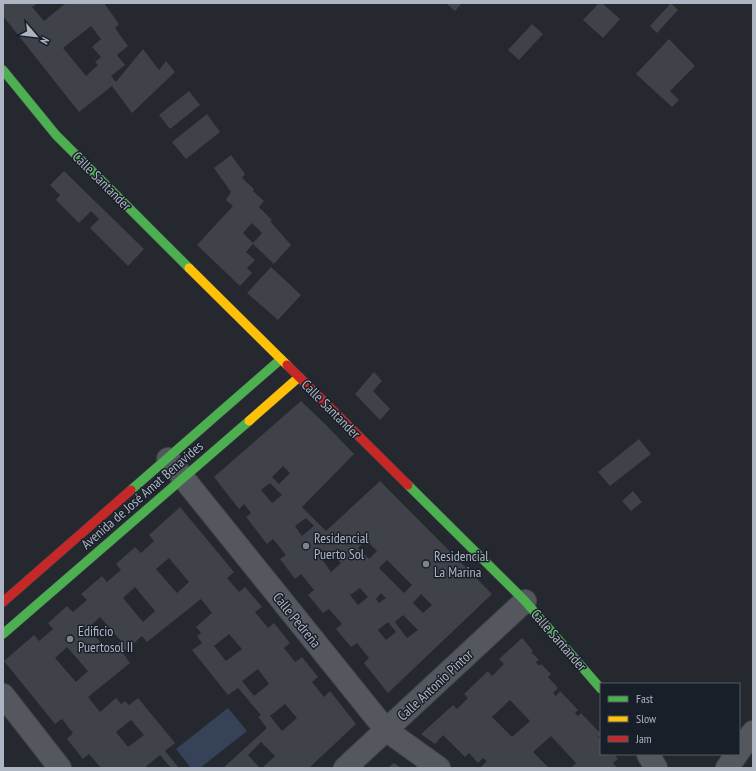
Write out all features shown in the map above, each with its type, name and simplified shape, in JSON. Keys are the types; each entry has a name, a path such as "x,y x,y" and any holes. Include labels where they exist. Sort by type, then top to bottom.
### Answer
{"street":[{"name":"Calle Santander","path":"3,70 56,135 525,601 600,688"},
{"name":"Avenida de José Amat Benavides","path":"3,602 281,360"},
{"name":"Avenida de José Amat Benavides","path":"3,634 299,377"},
{"name":"Calle Pedreña","path":"168,459 386,730 439,768"},
{"name":"Calle Antonio Pintor","path":"345,768 525,601"},
{"path":"3,695 60,768"},
{"path":"740,750 753,732"},
{"path":"649,755 656,768"},
{"path":"727,768 736,755"}],"water":[{"path":"228,708 247,731 200,768 191,768 176,749"}],"building":[{"path":"3,3 38,3 32,7 44,21 66,3 104,3 119,24 115,28 128,46 117,55 125,65 111,76 116,82 143,49 159,70 166,61 175,72 132,113 112,86 79,112 3,16","holes":["91,26 101,39 92,47 101,57 95,62 98,65 86,76 63,48"]},
{"path":"446,3 462,3 455,11"},
{"path":"599,3 602,3 620,19 603,38 583,20"},
{"path":"671,3 678,10 657,33 650,26"},
{"path":"532,24 543,34 519,60 508,50"},
{"path":"669,39 695,66 670,91 679,100 672,107 636,74"},
{"path":"189,91 200,105 170,129 159,115"},
{"path":"207,114 220,132 186,159 172,142"},
{"path":"231,155 245,174 242,178 264,201 259,207 272,220 270,221 291,245 274,264 253,244 246,252 255,260 247,268 252,273 240,286 197,245 233,206 226,200 231,192 214,168","holes":["252,223 262,233 253,243 243,233"]},
{"path":"64,171 144,249 128,266 90,228 99,219 91,211 79,223 56,200 60,195 50,185"},
{"path":"271,267 301,295 278,320 247,293"},
{"path":"374,372 382,381 373,391 390,409 380,420 355,394"},
{"path":"301,401 354,454 302,507 326,531 380,481 492,594 388,693 364,663 369,658 357,643 351,647 336,629 342,624 329,609 323,613 308,595 314,590 301,574 295,579 280,559 286,555 273,539 267,544 246,517 251,513 244,504 239,509 214,477","holes":["283,466 290,473 279,484 272,477","270,483 282,495 272,503 261,490","306,518 314,526 302,536 295,526","366,540 377,551 369,559 358,548","332,554 341,563 331,572 323,561","387,560 412,585 404,593 379,568","360,588 368,597 358,605 350,595","381,593 386,598 379,603 376,599","421,594 432,605 423,613 413,603","403,615 418,630 407,638 395,622","388,622 396,632 386,640 378,630"]},
{"path":"639,439 651,454 610,486 598,472"},
{"path":"633,491 642,502 631,511 622,501"},
{"name":"Edificio Puertosol II","path":"180,507 234,572 227,578 239,592 245,587 262,607 255,612 268,628 274,623 290,643 284,648 295,662 302,657 318,677 312,682 324,697 330,691 356,724 309,768 262,768 275,756 261,742 248,755 260,768 223,768 267,728 258,717 261,715 238,688 228,695 192,650 202,643 197,636 201,633 196,627 212,613 201,599 147,642 142,636 123,653 130,663 88,697 100,712 116,698 121,704 125,701 129,705 138,698 175,743 165,751 179,768 171,768 160,755 144,768 101,768 89,754 83,759 67,739 73,733 62,719 55,724 4,661 34,635 39,641 53,629 48,623 67,606 73,612 87,600 81,594 102,576 107,582 121,570 116,564 135,547 141,553 154,541 149,535","holes":["169,558 189,582 177,593 156,569","135,587 155,611 143,622 123,598","100,617 121,641 109,652 88,628","229,634 242,649 226,661 214,646","67,647 88,671 76,682 55,658","258,669 269,684 254,696 242,681","285,704 297,718 282,731 270,716","131,720 144,735 128,747 116,732"]},
{"path":"522,638 533,651 531,652 539,660 536,662 539,666 541,664 551,674 548,677 558,688 553,693 556,696 560,691 578,710 575,713 578,716 581,713 600,733 598,737 600,739 600,755 615,755 618,759 613,763 617,768 571,768 576,763 551,736 533,752 549,768 483,768 481,767 487,761 483,758 478,763 469,753 465,757 443,735 435,744 421,734 453,705 457,709 468,698 464,694 488,671 492,676 504,664 499,659","holes":["510,700 530,721 512,737 492,717"]},
{"path":"394,763 401,768 388,768"}],"traffic: fast":[{"path":"3,70 56,135 189,268"},
{"path":"131,490 281,359"},
{"path":"3,634 249,421"},
{"path":"408,485 525,601 600,688"}],"traffic: slow":[{"path":"189,268 287,365"},
{"path":"249,421 299,377"}],"traffic: jam":[{"path":"287,365 408,485"},
{"path":"3,602 131,490"}],"place":[{"name":"Residencial Puerto Sol","path":"306,546"},
{"name":"Residencial La Marina","path":"426,564"},
{"name":"Edificio Puertosol II","path":"70,639"}]}
